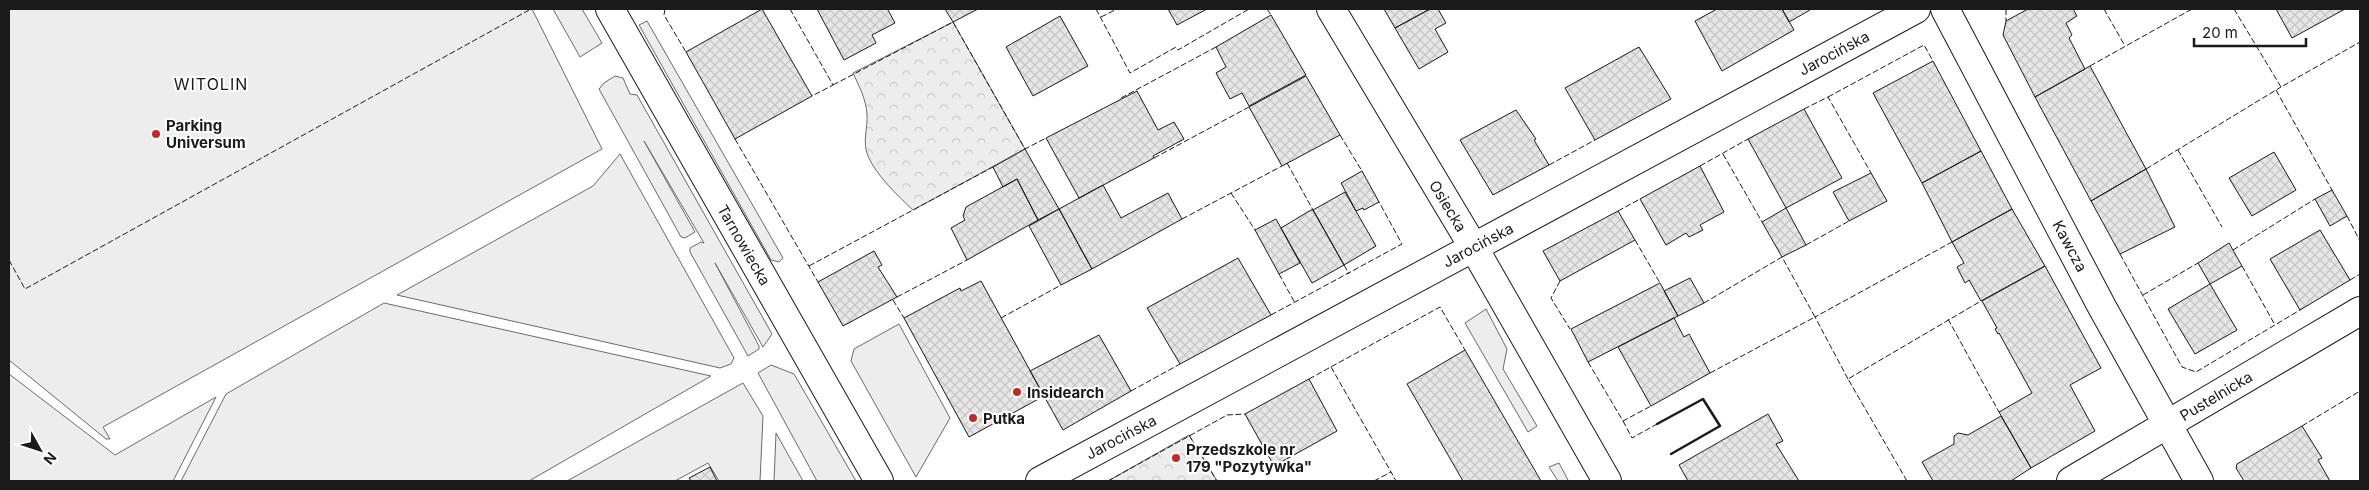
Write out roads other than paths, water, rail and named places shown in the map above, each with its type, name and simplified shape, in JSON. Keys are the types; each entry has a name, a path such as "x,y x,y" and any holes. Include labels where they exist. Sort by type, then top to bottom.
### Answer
{"street":[{"name":"Tarnowiecka","path":"610,9 879,481"},
{"name":"Osiecka","path":"1332,9 1474,248 1607,481"},
{"name":"Jarocińska","path":"1040,481 1916,9"},
{"name":"Kawcza","path":"1944,9 2167,425 2199,481"},
{"name":"Pustelnicka","path":"2071,481 2360,311"}],"place":[{"name":"Parking Universum","path":"156,134"},
{"name":"Insidearch","path":"1017,392"},
{"name":"Putka","path":"973,418"},
{"name":"Przedszkole nr 179 \"Pozytywka\"","path":"1176,458"}],"district":[{"name":"WITOLIN","path":"211,84"}]}
